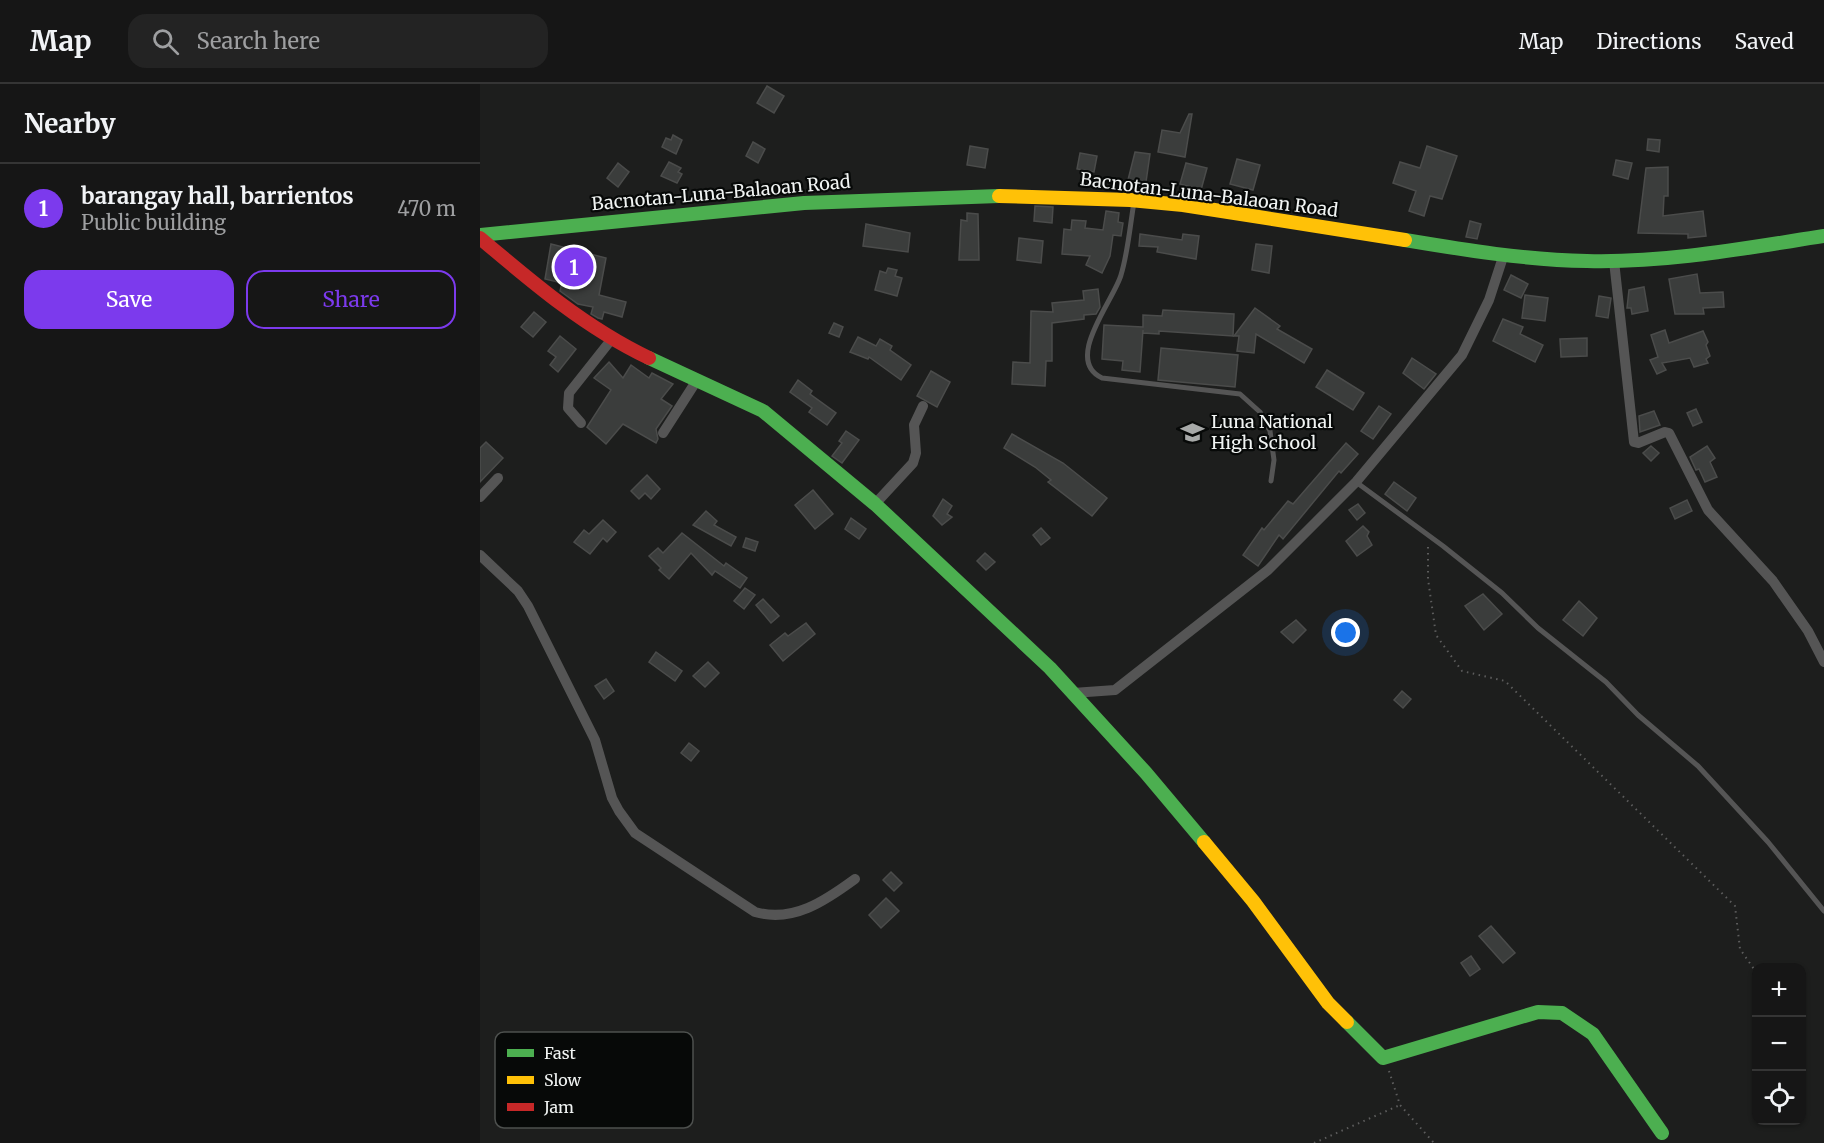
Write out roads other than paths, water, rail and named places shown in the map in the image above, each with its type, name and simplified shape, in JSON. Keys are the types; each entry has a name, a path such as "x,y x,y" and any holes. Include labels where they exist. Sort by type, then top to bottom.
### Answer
{"street":[{"name":"Bacnotan-Luna-Balaoan Road","path":"480,237 799,201 1040,195 1134,201 1262,216 1556,260 1614,261 1671,258 1824,237"},
{"path":"480,237 531,282 611,340 763,411 875,504 1050,668 1073,693 1146,773 1253,901 1328,1003 1383,1058 1538,1012 1562,1013 1593,1034 1662,1133"},
{"path":"1073,693 1115,690 1268,570 1356,482 1462,355 1490,300 1504,254"},
{"path":"1614,261 1634,442 1669,433 1708,510 1773,581 1808,632 1824,662"},
{"path":"581,423 568,408 569,393 611,340"},
{"path":"663,433 697,380"},
{"path":"875,504 913,463 916,453 914,425 923,406"},
{"path":"480,496 498,478"},
{"path":"480,555 518,591 528,606 591,731 612,798 635,833 755,912 765,915 796,913 823,902 855,879"}],"lane":[{"path":"1134,201 1122,275 1089,341 1090,366 1095,375 1102,378 1240,394 1260,412 1270,431 1274,460 1272,481"},
{"path":"1356,482 1428,535 1606,682 1638,715 1698,766 1768,842 1824,911"}],"place":[{"name":"barangay hall, barrientos","path":"574,267"},
{"name":"Luna National High School","path":"1193,432"}]}
